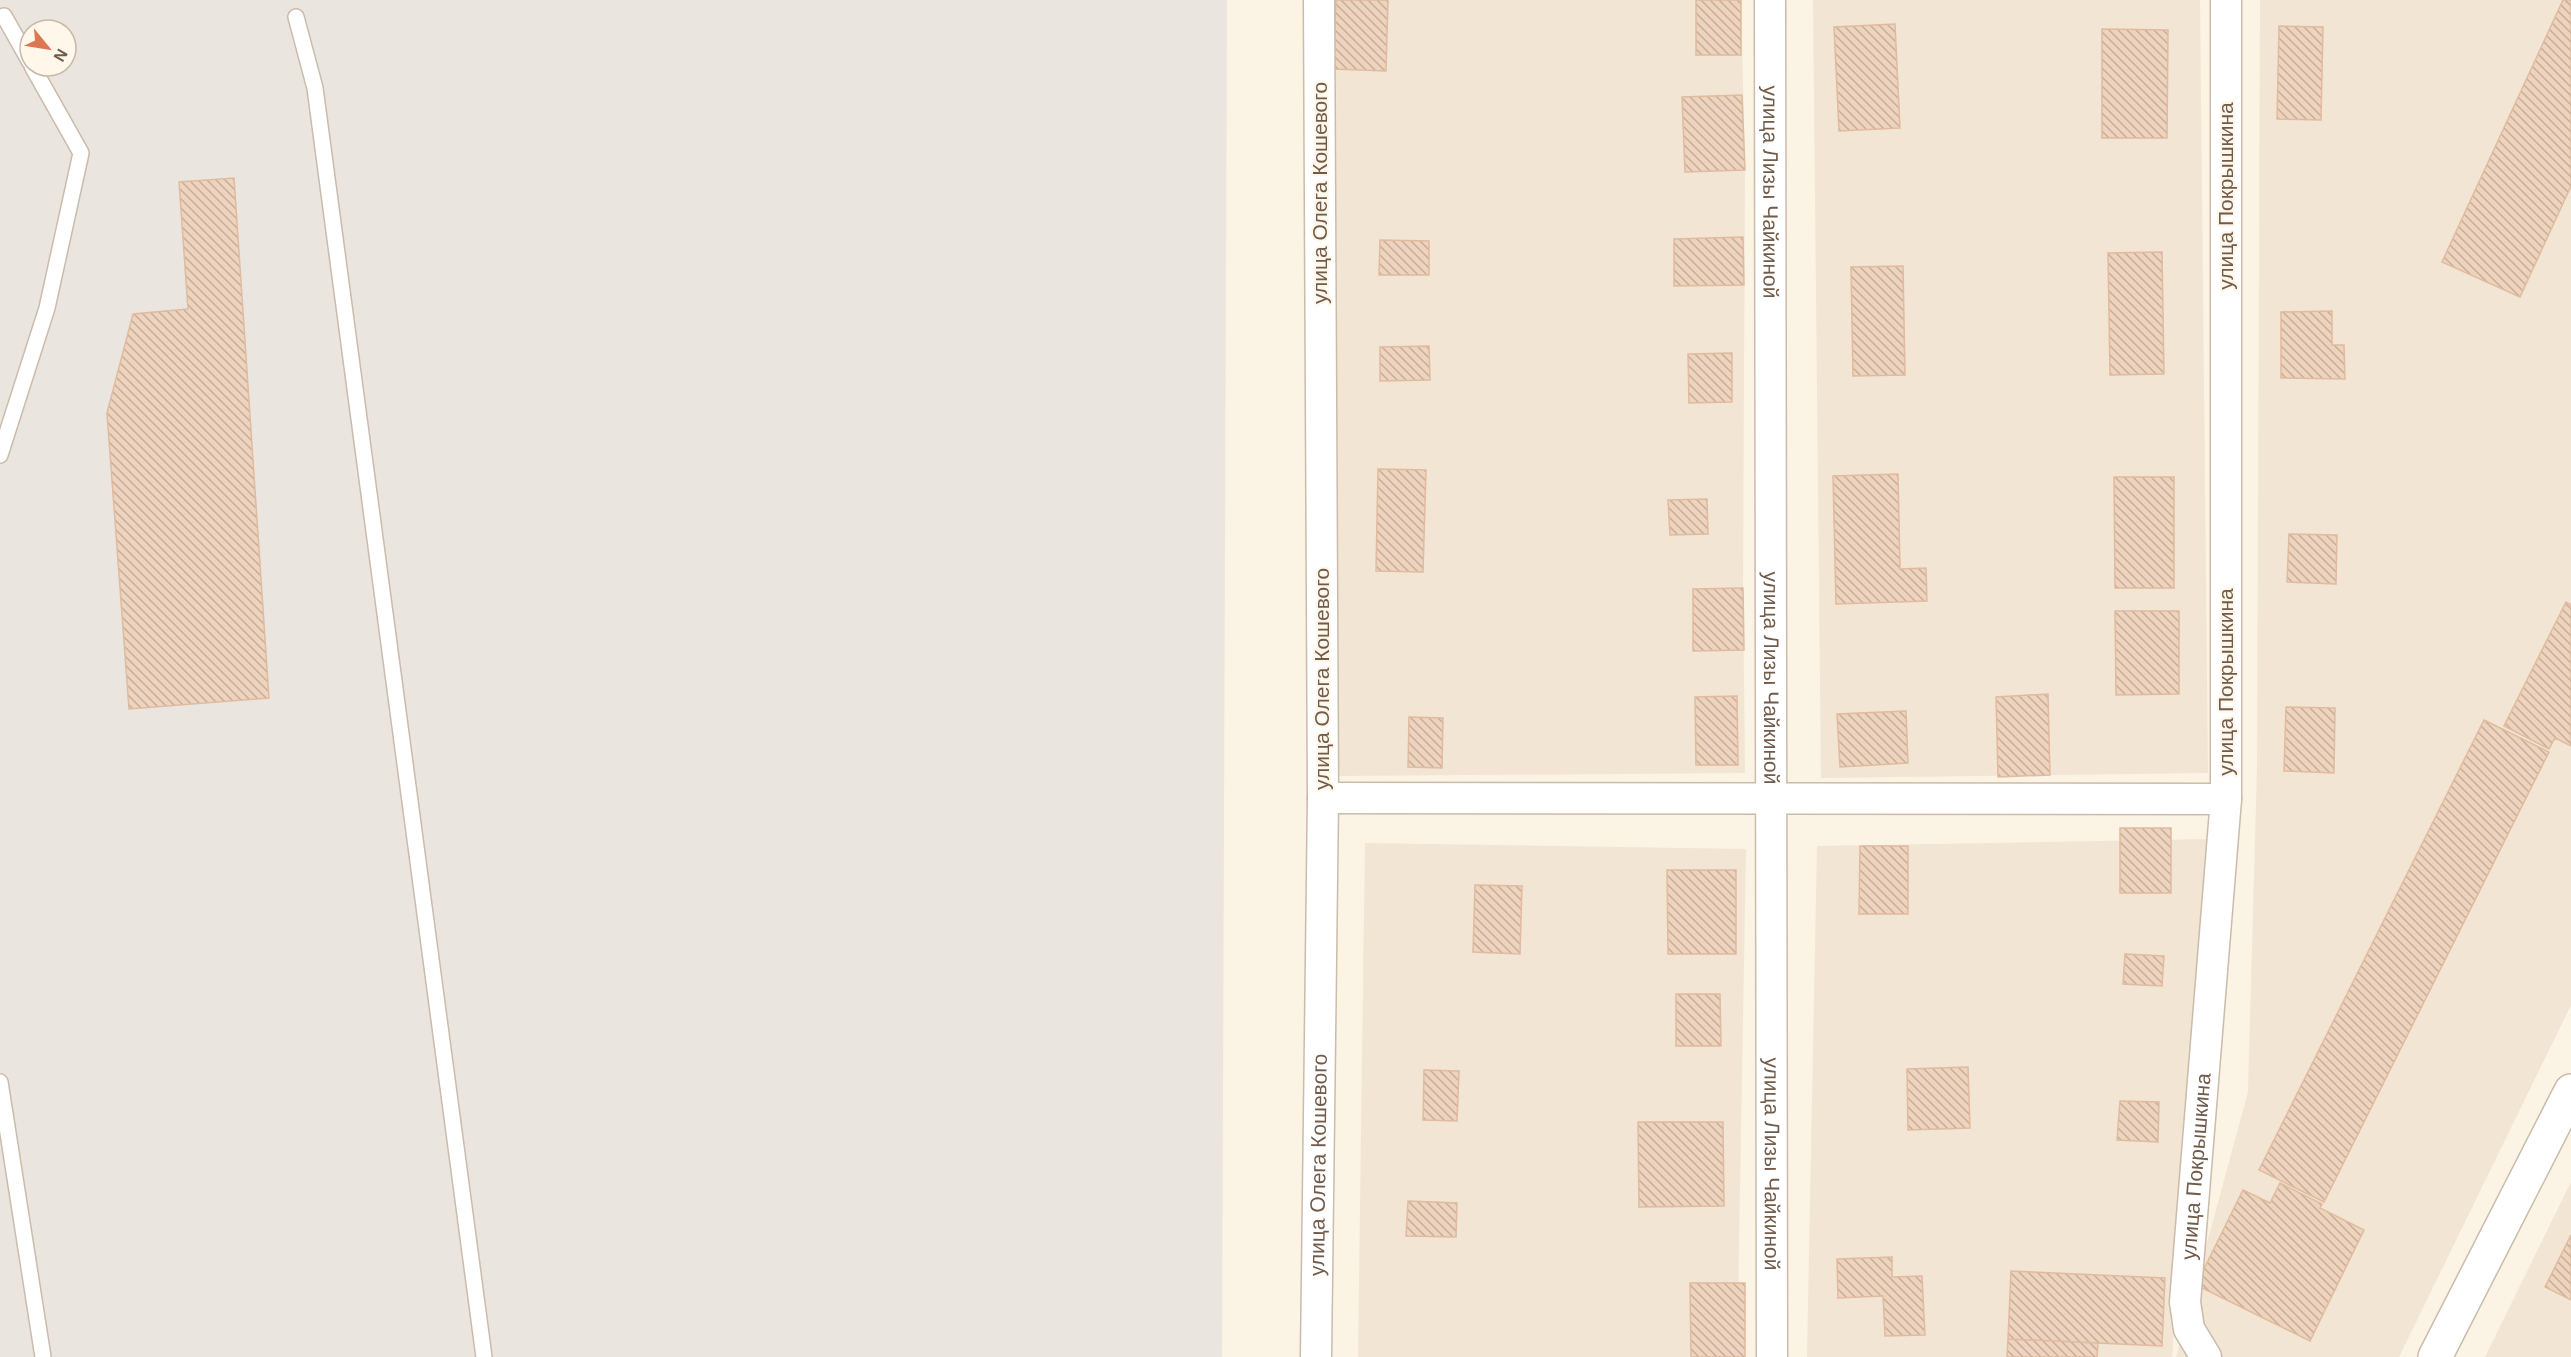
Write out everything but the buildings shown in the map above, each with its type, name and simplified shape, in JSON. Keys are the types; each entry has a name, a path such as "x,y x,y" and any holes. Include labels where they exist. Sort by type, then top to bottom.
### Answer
{"street":[{"name":"улица Олега Кошевого","path":"1316,1357 1323,798 1318,0"},
{"name":"улица Лизы Чайкиной","path":"1770,0 1772,1357"},
{"name":"улица Покрышкина","path":"2206,1357 2196,1344 2190,1329 2185,1302 2226,799 2226,0"},
{"path":"1323,798 2226,799"},
{"path":"2435,1357 2571,1091"}],"lane":[{"path":"4,16 18,41"},
{"path":"296,17 315,88 484,1357"},
{"path":"0,455 47,308 81,153 39,78"},
{"path":"0,1082 43,1357"}],"shaded area":[{"path":"0,0 1227,0 1222,1357 0,1357"},
{"path":"1336,0 1741,0 1745,170 1743,588 1745,773 1337,776"},
{"path":"1813,0 2200,0 2208,773 1821,778"},
{"path":"2260,0 2571,0 2571,1005 2399,1357 2176,1357 2248,1092 2257,769"},
{"path":"2211,839 2172,1357 1807,1357 1817,846"},
{"path":"1365,843 1746,849 1737,1357 1358,1357"},
{"path":"2571,1182 2571,1357 2485,1357"}]}
